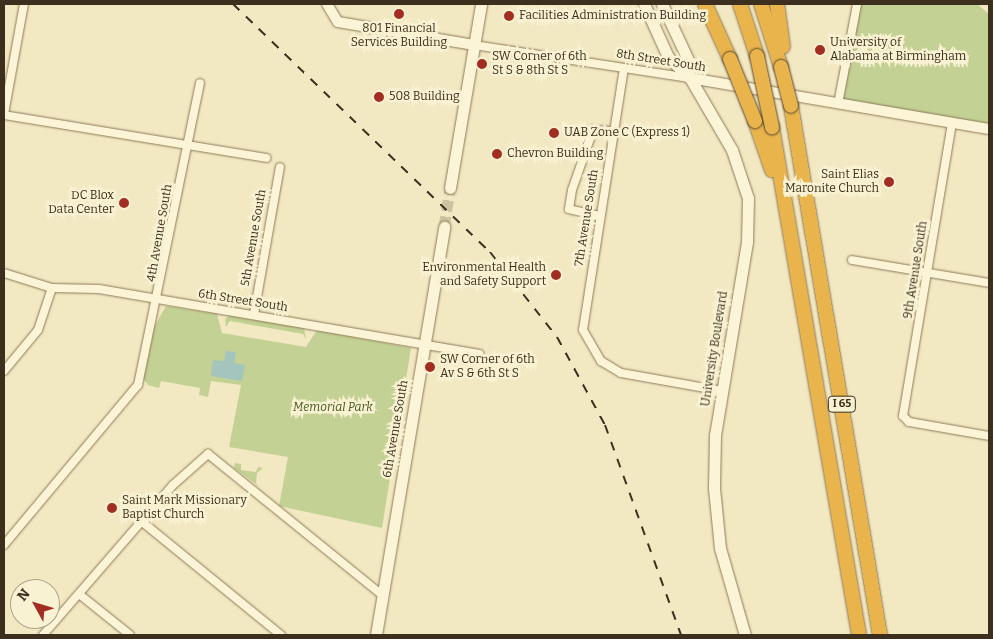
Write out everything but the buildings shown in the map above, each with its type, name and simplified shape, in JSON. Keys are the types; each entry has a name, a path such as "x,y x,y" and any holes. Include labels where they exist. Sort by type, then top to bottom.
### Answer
{"highway":[{"path":"705,4 755,121 792,245"},
{"name":"I 65","path":"740,4 757,56 772,127 859,635"},
{"path":"761,4 783,67"},
{"path":"777,4 783,67"},
{"name":"I 65","path":"783,67 880,635"}],"main road":[{"path":"450,188 481,4"},
{"name":"University Boulevard","path":"644,4 668,57 690,78 734,156 748,198 748,235 722,391 714,488 720,548 745,635"},
{"name":"University Boulevard","path":"662,4 689,62 690,78"},
{"name":"6th Avenue South","path":"376,635 444,228"}],"street":[{"path":"24,4 4,114 267,158"},
{"name":"8th Street South","path":"328,4 331,16 338,22 690,78 989,129"},
{"path":"838,104 857,4"},
{"name":"7th Avenue South","path":"624,68 583,310 588,342 601,361 621,373 722,391"},
{"name":"4th Avenue South","path":"4,544 138,385 159,299 200,83"},
{"name":"9th Avenue South","path":"952,122 905,420 989,436"},
{"path":"599,216 569,210 572,190 594,130 612,131"},
{"name":"5th Avenue South","path":"254,314 280,167"},
{"path":"852,260 989,283"},
{"name":"6th Street South","path":"4,273 52,288 159,299 425,342 479,354"},
{"path":"4,371 38,330 52,288"},
{"path":"43,635 141,521 208,454 382,595"},
{"path":"141,521 282,635"},
{"path":"79,594 130,635"}],"green space":[{"path":"857,4 977,4 989,14 989,129 838,104"},
{"name":"Memorial Park","path":"166,306 217,314 222,333 306,347 317,330 411,348 382,528 279,506 288,457 229,447 241,385 211,381 208,397 199,395 200,388 161,381 159,388 148,385 143,378 154,327"},
{"path":"230,315 304,328 306,339 303,334 230,321 226,327 225,319"},
{"path":"235,463 241,464 241,470 256,472 258,467 263,468 257,473 256,483 260,487 234,468"}],"water":[{"path":"226,351 236,352 234,363 245,365 242,381 211,376 213,360 224,361"}],"tunnel":[{"path":"444,227 450,188"}],"railway":[{"path":"233,4 490,252 557,337 605,425 681,635"}],"place":[{"name":"801 Financial Services Building","path":"399,14"},
{"name":"Facilities Administration Building","path":"509,16"},
{"name":"University of Alabama at Birmingham","path":"820,50"},
{"name":"SW Corner of 6th St S & 8th St S","path":"482,64"},
{"name":"508 Building","path":"379,97"},
{"name":"UAB Zone C (Express 1)","path":"554,133"},
{"name":"Chevron Building","path":"497,154"},
{"name":"Saint Elias Maronite Church","path":"889,182"},
{"name":"DC Blox Data Center","path":"124,203"},
{"name":"Environmental Health and Safety Support","path":"556,275"},
{"name":"SW Corner of 6th Av S & 6th St S","path":"430,367"},
{"name":"Saint Mark Missionary Baptist Church","path":"112,508"}]}
